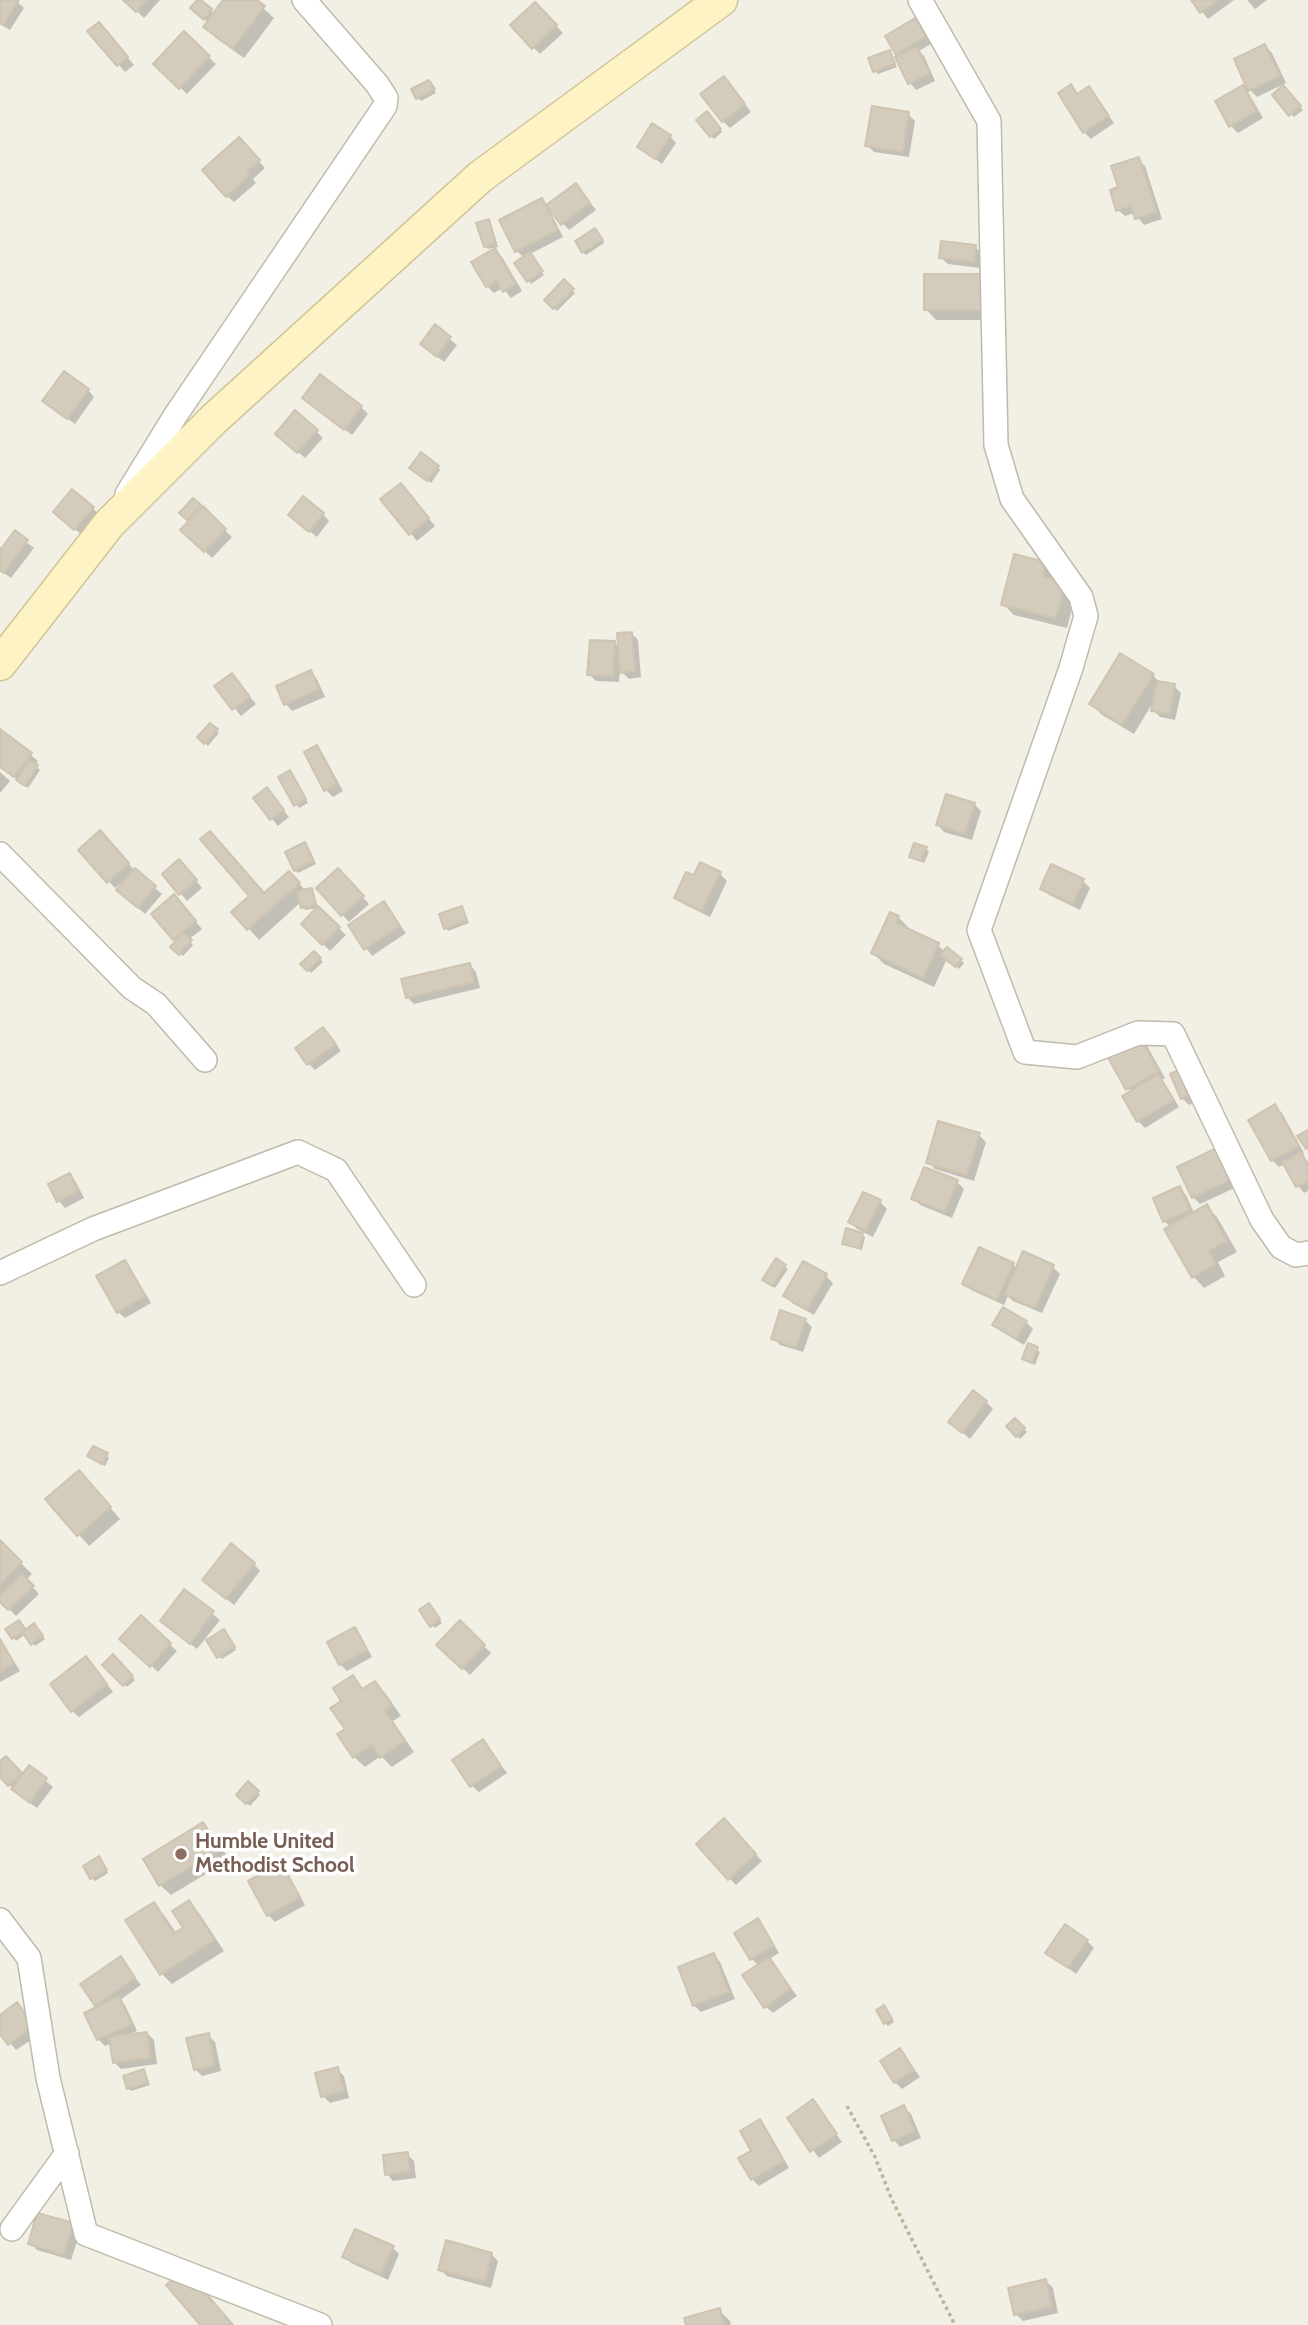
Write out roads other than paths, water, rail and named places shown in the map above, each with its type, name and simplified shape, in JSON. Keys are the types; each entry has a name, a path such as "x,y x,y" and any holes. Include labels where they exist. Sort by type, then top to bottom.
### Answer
{"street":[{"path":"0,664 109,524 175,415 385,106 386,98 377,83 304,0"},
{"path":"109,524 214,419 480,177 721,0"},
{"path":"920,0 989,121 996,445 1012,499 1081,597 1086,615 1071,668 979,930 1025,1052 1077,1057 1138,1032 1173,1034 1262,1220 1282,1247 1296,1255 1308,1253"},
{"path":"0,854 132,988 156,1004 205,1060"},
{"path":"0,1273 93,1229 298,1152 336,1170 414,1284"},
{"path":"0,1920 29,1958 48,2078 86,2234 320,2325"},
{"path":"12,2229 66,2154"}],"place":[{"name":"Humble United Methodist School","path":"181,1854"}]}
